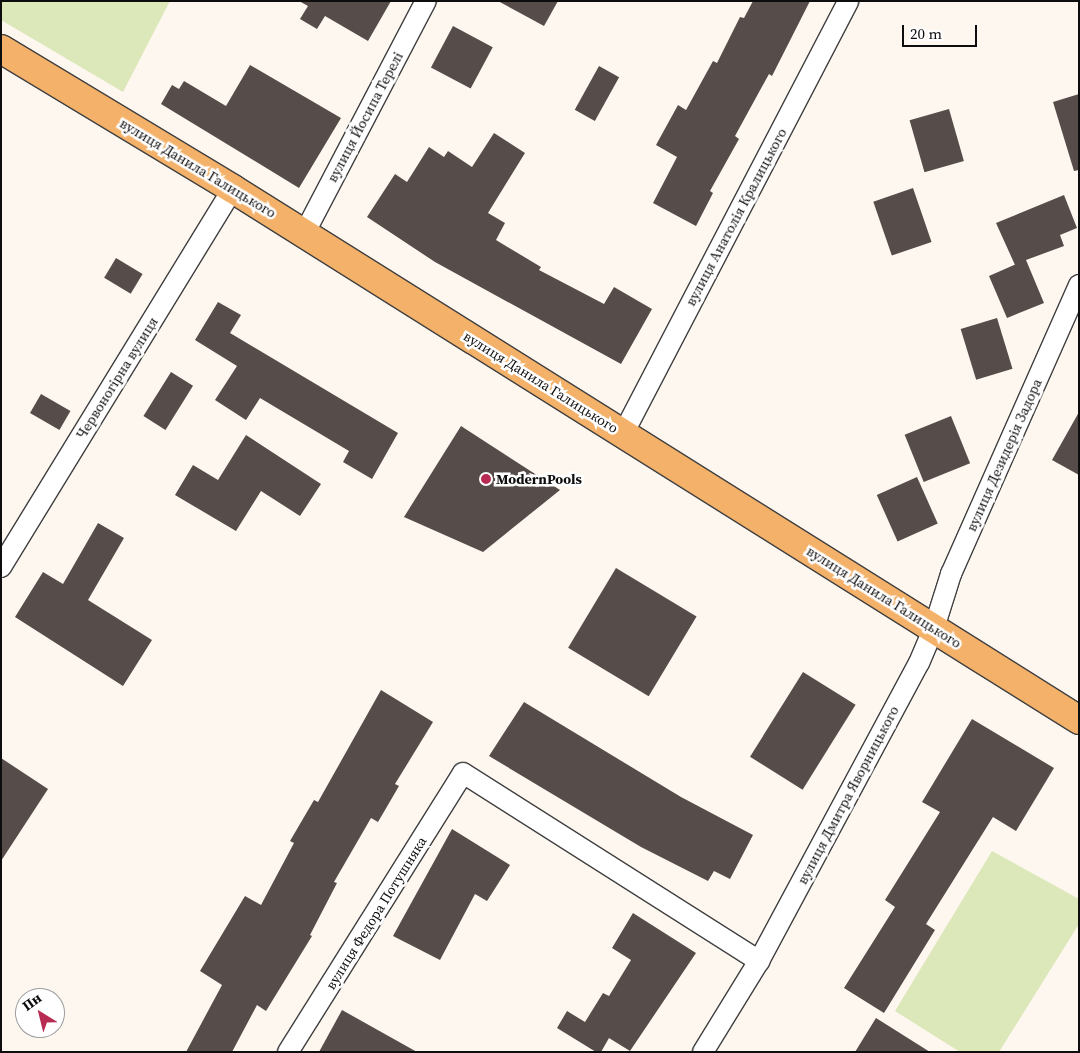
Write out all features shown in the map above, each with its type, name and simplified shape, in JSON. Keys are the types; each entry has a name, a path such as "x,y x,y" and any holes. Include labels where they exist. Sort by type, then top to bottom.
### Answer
{"main road":[{"name":"вулиця Данила Галицького","path":"1,49 233,189 1079,720"}],"street":[{"name":"вулиця Йосипа Терелі","path":"304,234 426,1"},
{"name":"вулиця Анатолія Кралицького","path":"623,434 848,1"},
{"name":"Червоногірна вулиця","path":"1,567 233,189"},
{"name":"вулиця Дезидерія Задора","path":"934,628 951,574 1079,285"},
{"name":"вулиця Дмитра Яворницького","path":"702,1052 759,961 934,628"},
{"name":"вулиця Федора Потушняка","path":"288,1052 463,774 759,961"}],"green space":[{"path":"1,1 170,1 123,92 1,20"},
{"path":"992,851 1079,899 1079,924 999,1052 960,1052 895,1011"}],"building":[{"path":"299,1 391,1 368,41 325,16 317,29 300,19 308,6"},
{"path":"498,1 558,1 544,26"},
{"path":"753,1 810,1 772,76 769,74 735,136 739,139 710,191 713,193 696,226 653,203 677,157 656,145 678,105 686,110 713,61 717,63 740,17 744,18"},
{"path":"453,26 493,47 471,89 431,67"},
{"path":"250,65 341,118 299,188 161,104 172,85 179,89 184,81 226,106"},
{"path":"599,66 619,77 595,121 575,110"},
{"path":"1079,94 1079,170 1074,171 1053,102"},
{"path":"949,109 964,161 924,172 910,120"},
{"path":"494,133 525,153 488,213 505,223 496,240 541,267 539,270 604,304 614,287 652,309 621,364 435,262 367,217 395,174 407,182 429,147 444,157 448,151 472,167"},
{"path":"913,188 932,242 892,256 873,202"},
{"path":"1064,195 1077,228 1060,235 1064,246 1026,260 1044,303 1007,318 989,276 1015,265 996,223"},
{"path":"116,258 143,274 131,294 104,278"},
{"path":"218,302 241,315 230,333 398,433 372,479 343,462 349,451 260,398 246,420 215,400 237,366 195,340"},
{"path":"997,318 1012,369 976,380 961,329"},
{"path":"171,372 193,386 165,430 143,416"},
{"path":"41,394 70,411 59,430 30,413"},
{"path":"1079,412 1079,475 1052,460"},
{"path":"951,416 970,463 924,482 905,435"},
{"name":"ModernPools","path":"461,426 560,490 483,552 404,517"},
{"path":"246,435 321,484 300,516 261,491 236,531 175,495 193,465 218,480"},
{"path":"917,477 938,524 898,541 877,495"},
{"path":"98,523 124,538 88,600 152,640 123,686 15,617 43,572 63,584"},
{"path":"616,568 697,616 649,696 568,648"},
{"path":"803,672 856,705 803,790 750,757"},
{"path":"381,690 433,722 395,784 399,786 378,822 371,818 334,882 337,883 310,935 312,936 266,1011 257,1005 232,1052 186,1052 222,985 200,971 245,896 261,905 294,843 290,841 314,800 318,802"},
{"path":"524,702 681,797 753,835 730,879 714,871 708,881 641,847 489,756"},
{"path":"972,719 1054,768 1016,831 993,817 926,924 935,930 884,1013 844,988 895,907 885,900 940,812 922,802"},
{"path":"1,758 48,789 1,861"},
{"path":"452,829 510,865 487,901 475,894 440,960 393,936"},
{"path":"633,913 696,953 630,1051 609,1038 601,1052 596,1052 557,1028 567,1011 585,1022 603,993 609,996 631,960 612,948"},
{"path":"342,1010 417,1052 319,1052"},
{"path":"876,1018 930,1052 855,1052"}],"place":[{"name":"ModernPools","path":"486,479"}]}
